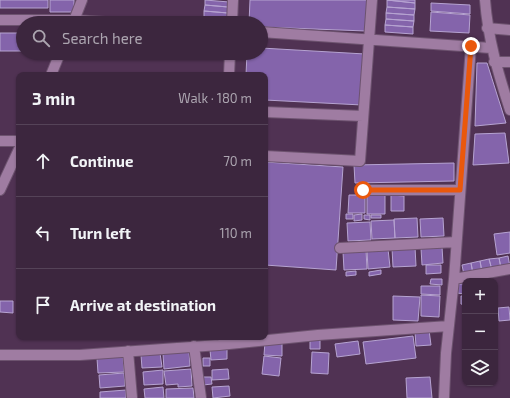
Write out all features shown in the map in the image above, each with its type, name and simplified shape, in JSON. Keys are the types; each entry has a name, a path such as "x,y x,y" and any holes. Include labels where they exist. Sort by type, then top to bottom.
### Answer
{"street":[{"path":"75,16 82,0"},
{"path":"232,16 233,0"},
{"path":"268,156 360,160 372,0"},
{"path":"485,0 487,28 494,62 510,110"},
{"path":"0,20 16,20"},
{"path":"487,28 510,30"},
{"path":"268,33 491,48"},
{"path":"444,398 448,326 454,279 471,46"},
{"path":"52,72 57,60"},
{"path":"229,72 230,60"},
{"path":"494,62 510,62"},
{"path":"268,112 363,116"},
{"path":"0,141 16,141"},
{"path":"0,190 16,155"},
{"path":"363,190 460,190"},
{"path":"340,248 456,242"},
{"path":"454,279 510,269"},
{"path":"268,339 448,326"},
{"path":"0,354 80,355 262,340"},
{"path":"194,346 200,398"},
{"path":"128,351 132,398"}],"building":[{"path":"0,0 48,0 48,8 0,8"},
{"path":"50,0 74,0 74,12 50,12"},
{"path":"205,0 229,2 228,7 205,5"},
{"path":"250,0 367,0 366,31 268,27 268,16 249,16"},
{"path":"387,0 415,0 415,3"},
{"path":"387,0 415,3 415,9 387,7"},
{"path":"431,3 470,5 470,14 431,11"},
{"path":"205,5 228,7 228,13 204,11"},
{"path":"387,7 415,9 414,15 386,13"},
{"path":"204,11 228,13 228,16 204,16"},
{"path":"431,12 470,15 469,33 430,31"},
{"path":"386,13 414,15 414,21 386,19"},
{"path":"386,19 414,21 413,27 385,25"},
{"path":"385,25 413,27 413,34 385,32"},
{"path":"0,33 16,33 16,51 0,51"},
{"path":"268,48 365,54 362,105 268,100 268,72 246,72 247,60 268,60"},
{"path":"477,63 487,63 506,123 475,126"},
{"path":"505,133 509,163 473,165 475,134"},
{"path":"268,162 343,167 336,270 268,265"},
{"path":"454,163 454,181 355,183 354,165"},
{"path":"367,194 385,195 385,214 367,214"},
{"path":"349,195 365,195 365,213 348,213"},
{"path":"391,195 404,196 404,211 391,211"},
{"path":"346,214 353,214 353,219 346,219"},
{"path":"362,214 362,220 354,221 354,215"},
{"path":"364,215 370,215 370,220 364,219"},
{"path":"371,215 381,215 381,218 371,218"},
{"path":"417,218 418,237 395,238 394,219"},
{"path":"443,218 444,236 421,237 420,219"},
{"path":"394,220 395,238 372,239 371,221"},
{"path":"370,222 371,240 348,241 347,223"},
{"path":"510,232 510,253 497,255 494,234"},
{"path":"415,247 416,266 393,267 392,248"},
{"path":"442,247 443,263 422,265 421,248"},
{"path":"388,249 390,267 368,269 367,250"},
{"path":"366,250 367,269 344,270 343,252"},
{"path":"508,256 510,267 501,268 499,258"},
{"path":"499,258 501,268 492,270 489,259"},
{"path":"489,259 492,270 482,272 480,261"},
{"path":"480,261 482,272 473,274 471,263"},
{"path":"471,263 473,274 464,275 462,265"},
{"path":"426,265 441,265 441,273 426,274"},
{"path":"381,270 381,274 369,276 369,272"},
{"path":"356,271 356,275 346,276 346,272"},
{"path":"431,279 442,279 442,285 430,284"},
{"path":"458,284 462,284 462,294 457,293"},
{"path":"421,286 440,286 440,295 421,294"},
{"path":"421,295 440,296 439,317 421,316"},
{"path":"393,296 420,297 418,321 393,320"},
{"path":"0,301 13,301 13,313 0,312"},
{"path":"509,307 510,320 499,321 498,308"},
{"path":"429,330 431,345 416,346 415,332"},
{"path":"413,336 416,358 366,364 363,342"},
{"path":"310,339 320,339 320,349 310,349"},
{"path":"358,341 360,354 337,357 335,344"},
{"path":"265,342 282,343 282,356 264,355"},
{"path":"227,349 227,359 211,360 210,350"},
{"path":"189,351 190,366 164,369 163,354"},
{"path":"312,352 329,353 328,374 311,373"},
{"path":"160,353 162,367 142,368 141,355"},
{"path":"123,356 124,372 98,373 97,358"},
{"path":"264,356 281,358 279,376 262,374"},
{"path":"203,358 210,358 210,366 203,366"},
{"path":"191,369 192,386 178,387 178,384 166,385 164,371"},
{"path":"228,369 229,379 212,380 212,370"},
{"path":"163,370 163,384 144,385 143,372"},
{"path":"124,373 125,386 100,388 99,375"},
{"path":"203,377 211,377 212,384 203,385"},
{"path":"430,377 432,398 407,398 406,378"},
{"path":"229,386 230,396 213,398 212,387"},
{"path":"163,387 164,398 145,398 144,389"},
{"path":"193,388 194,398 166,398 166,389"},
{"path":"126,390 126,398 100,398 100,392"}],"route":[{"path":"363,190 460,190 471,46"}]}
